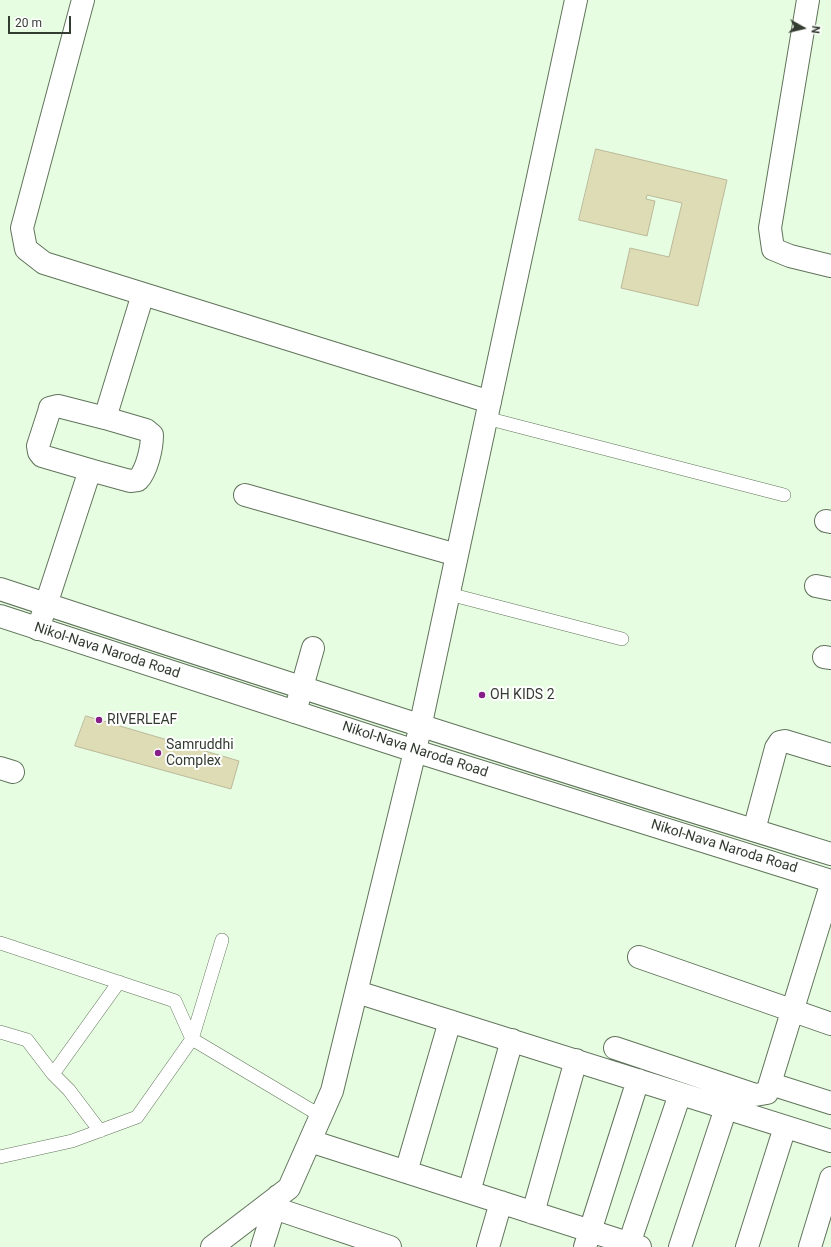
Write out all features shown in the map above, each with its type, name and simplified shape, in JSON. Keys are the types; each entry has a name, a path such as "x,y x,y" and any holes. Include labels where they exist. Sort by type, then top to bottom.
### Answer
{"street":[{"path":"84,0 22,228 26,249 44,263 143,294 488,410"},
{"path":"212,1247 276,1202 289,1188 332,1091 415,751 576,0"},
{"path":"808,0 770,228 773,249 790,256 831,266"},
{"path":"105,418 143,294"},
{"path":"58,406 105,418 146,430 152,435 152,442 142,475 138,480 130,481 90,470 42,456 39,452 40,439 50,408 58,406"},
{"path":"38,629 90,470"},
{"path":"245,495 457,555"},
{"path":"0,589 420,726 831,854"},
{"name":"Nikol-Nava Naroda Road","path":"0,616 415,751 831,881"},
{"path":"294,712 313,648"},
{"path":"754,830 776,748 780,742 785,741 831,754"},
{"path":"615,1048 755,1095 767,1093 831,885"},
{"path":"639,957 831,1024"},
{"path":"357,992 831,1141"},
{"path":"406,1172 450,1021"},
{"path":"469,1192 512,1040"},
{"path":"533,1213 576,1060"},
{"path":"588,1239 638,1080"},
{"path":"771,1084 831,1103"},
{"path":"310,1141 533,1213 588,1239 634,1245 680,1094"},
{"path":"680,1247 726,1108"},
{"path":"747,1247 784,1127"},
{"path":"810,1247 831,1178"},
{"path":"262,1247 276,1202"},
{"path":"276,1202 390,1247"},
{"path":"488,1247 501,1202"}],"lane":[{"path":"488,410 784,495"},
{"path":"449,594 622,639"},
{"path":"0,1157 72,1141 137,1117 192,1038 222,940"},
{"path":"0,943 175,1001 192,1038 321,1116"},
{"path":"53,1074 119,982"},
{"path":"0,1032 27,1040 53,1074 69,1090 100,1131"}],"building":[{"path":"596,149 727,180 698,306 621,288 630,248 669,257 682,203 647,195 646,199 655,201 647,236 579,220"},
{"name":"Samruddhi Complex","path":"86,716 239,761 231,789 75,746"}],"place":[{"name":"OH KIDS 2","path":"482,695"},
{"name":"RIVERLEAF","path":"99,720"},
{"name":"Samruddhi Complex","path":"158,753"}]}
